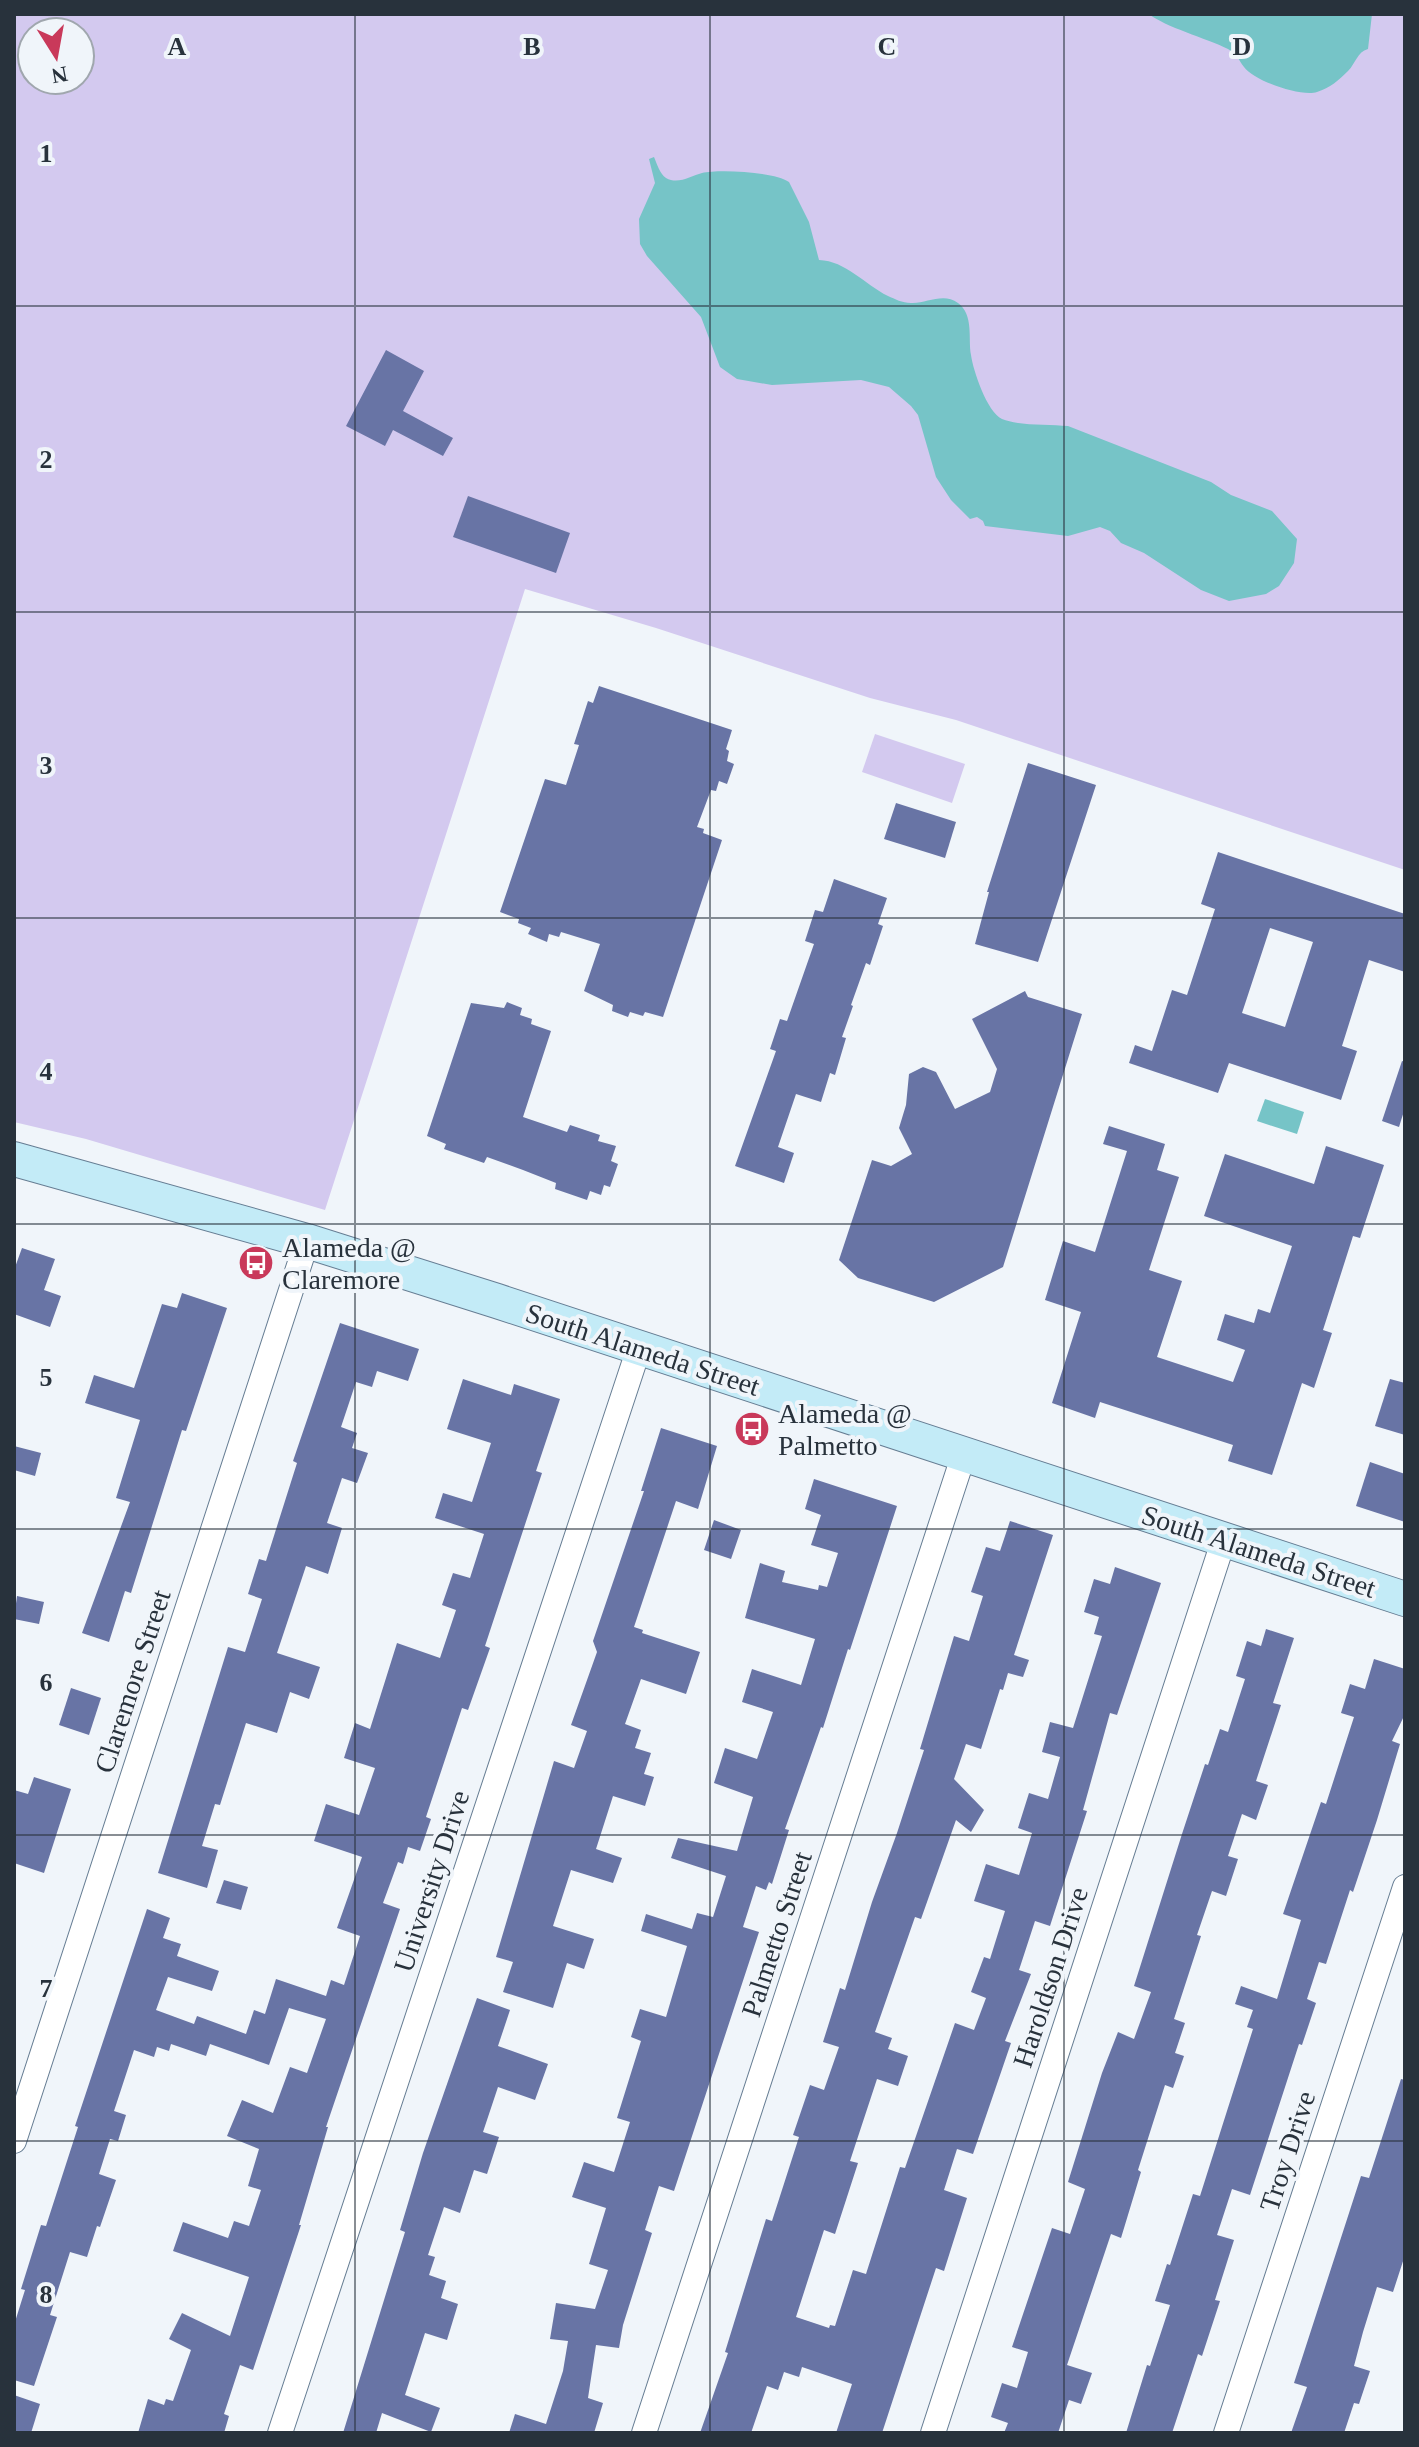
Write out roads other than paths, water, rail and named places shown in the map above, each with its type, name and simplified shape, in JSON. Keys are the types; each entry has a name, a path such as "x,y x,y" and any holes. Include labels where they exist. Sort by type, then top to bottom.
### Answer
{"main road":[{"name":"South Alameda Street","path":"14,1159 307,1241 1405,1599"}],"street":[{"name":"Claremore Street","path":"14,2141 307,1241"},
{"name":"University Drive","path":"280,2433 639,1348"},
{"name":"Palmetto Street","path":"644,2433 964,1454"},
{"name":"Haroldson Drive","path":"933,2433 1224,1539"},
{"name":"Troy Drive","path":"1226,2433 1405,1887"}],"water":[{"path":"1149,14 1372,14 1368,49 1334,83 1310,93 1290,90 1257,78 1228,49"},
{"path":"654,157 662,174 671,180 702,173 733,171 772,176 789,182 809,222 819,260 838,264 902,302 946,298 958,303 968,320 971,355 978,380 986,400 1002,419 1025,424 1068,426 1211,482 1231,495 1272,511 1297,539 1294,563 1279,586 1266,594 1229,601 1201,590 1144,553 1121,543 1110,531 1100,527 1068,536 985,526 977,517 970,519 951,500 936,477 918,415 889,387 861,380 772,385 737,379 720,367 701,317 640,244 639,219 655,183 649,159"},
{"path":"1265,1099 1304,1112 1297,1134 1257,1121"}],"place":[{"name":"Alameda @ Claremore","path":"256,1263"},
{"name":"Alameda @ Palmetto","path":"752,1429"}]}
